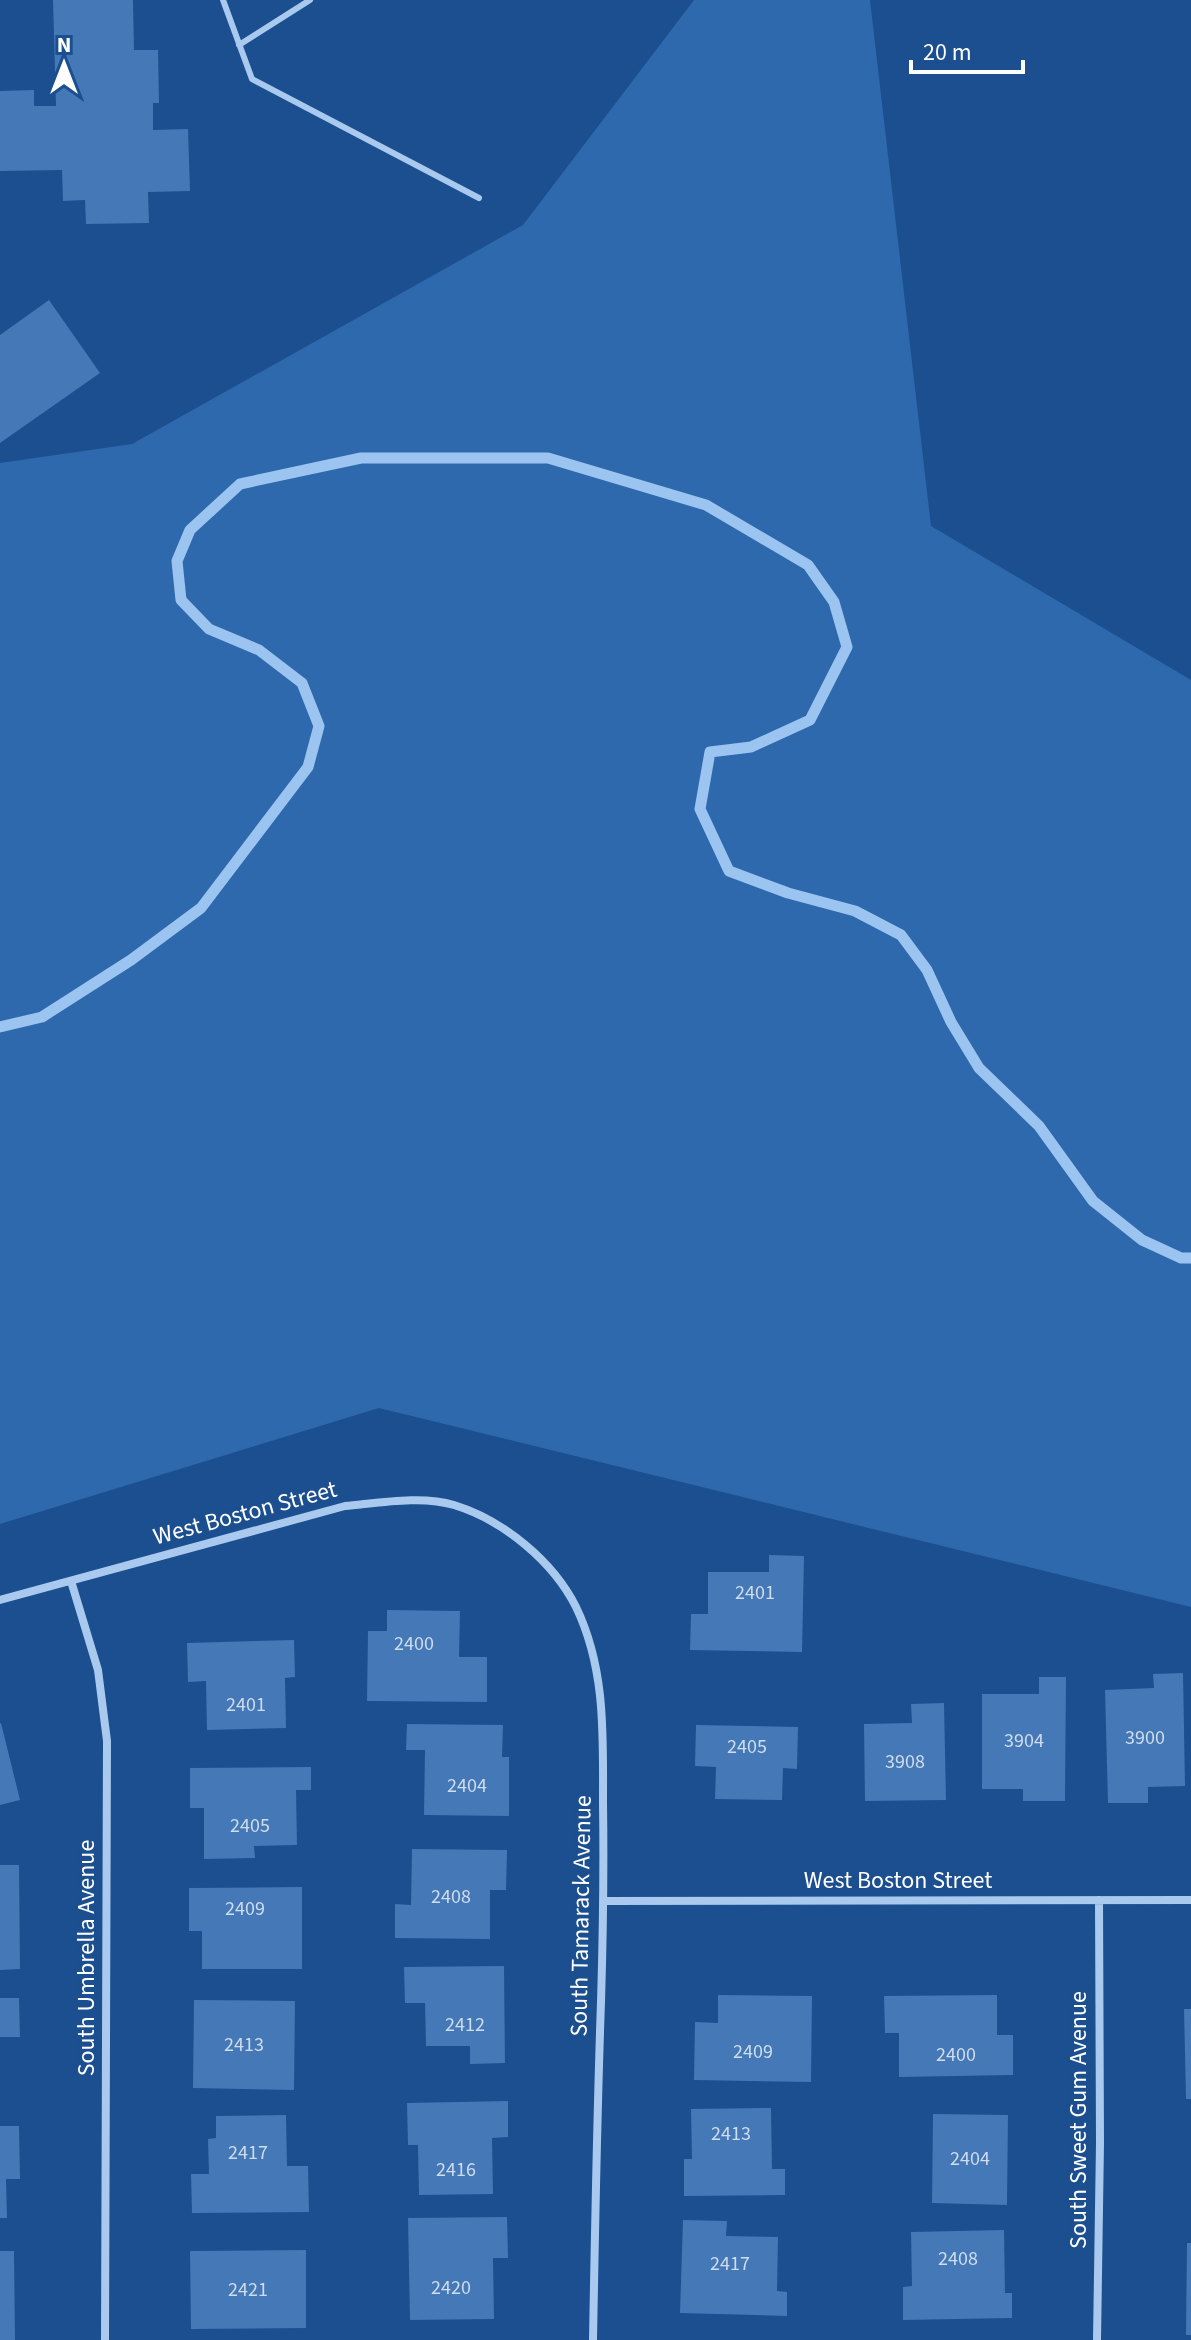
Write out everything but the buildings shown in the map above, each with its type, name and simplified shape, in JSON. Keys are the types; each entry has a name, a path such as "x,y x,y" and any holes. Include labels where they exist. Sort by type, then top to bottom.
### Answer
{"street":[{"name":"West Boston Street","path":"0,1600 345,1506 405,1500 452,1504 501,1527"},
{"name":"South Tamarack Avenue","path":"501,1527 544,1562 575,1606 599,1678 603,1711 604,1901 593,2340"},
{"name":"South Umbrella Avenue","path":"71,1581 98,1670 107,1741 105,2340"},
{"name":"South Sweet Gum Avenue","path":"1097,2340 1099,1900"},
{"name":"West Boston Street","path":"604,1901 1191,1900"}],"lane":[{"path":"223,0 252,79 479,198"},
{"path":"239,45 310,0"}],"shaded area":[{"path":"694,0 870,0 931,526 1191,680 1191,1607 379,1408 0,1524 0,463 132,444 523,225"}],"waterway":[{"path":"0,1027 42,1017 131,960 201,908 308,767 319,726 302,683 259,650 209,629 181,600 177,561 190,530 240,484 361,458 548,458 706,505 808,565 834,602 847,647 810,720 751,747 710,752 700,809 729,871 788,893 855,911 901,935 927,970 951,1022 979,1068 1039,1126 1093,1201 1142,1240 1181,1258 1191,1258"}]}
